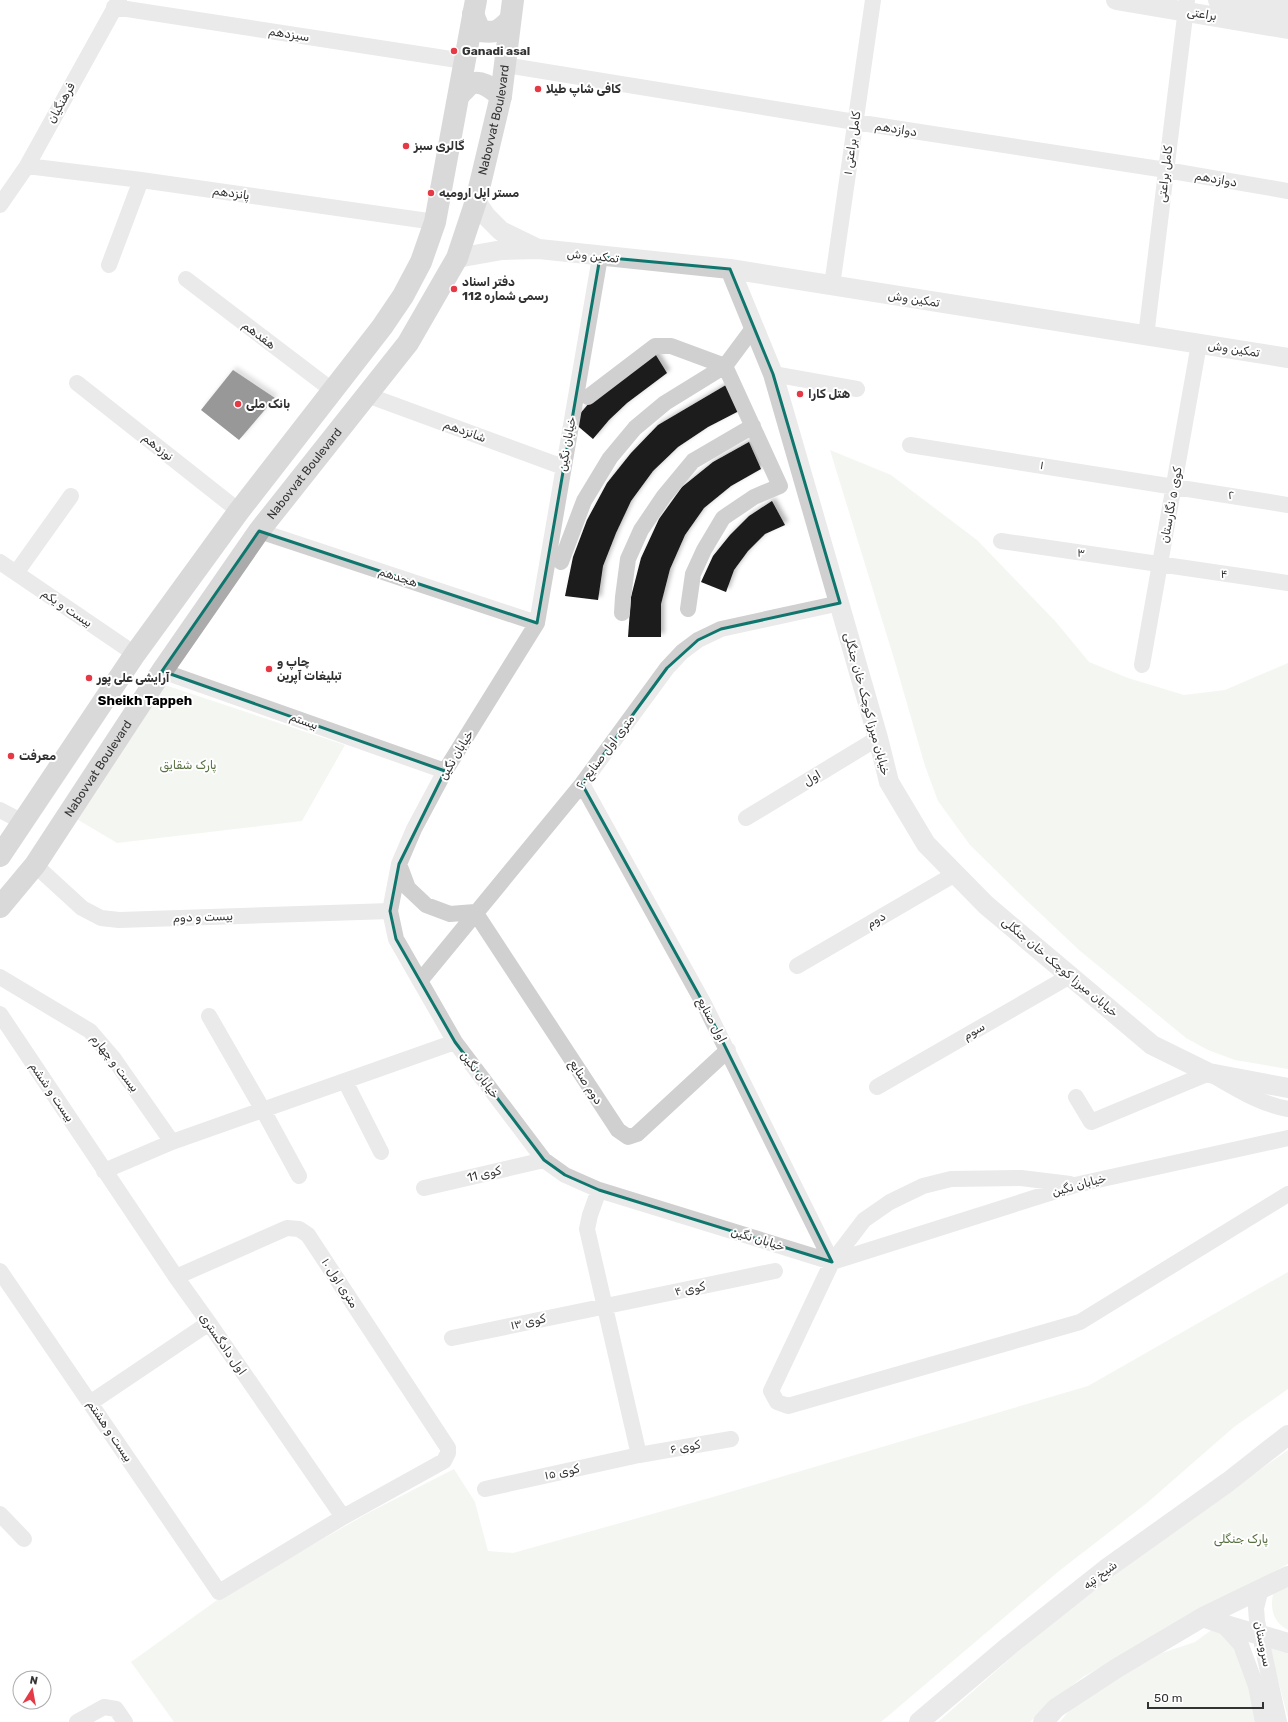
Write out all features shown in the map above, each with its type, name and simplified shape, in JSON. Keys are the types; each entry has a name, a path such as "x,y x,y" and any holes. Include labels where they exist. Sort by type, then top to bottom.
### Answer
{"main road":[{"path":"0,856 135,654 239,511 382,327 403,296 421,262 435,222 475,7"},
{"path":"475,7 480,31 490,32 499,31 511,10"},
{"name":"Nabovvat Boulevard","path":"0,907 35,865 162,671 259,531 408,343 457,258 476,201 501,96 511,10"},
{"path":"459,95 471,84 481,83 501,96"}],"street":[{"name":"کامل براعتی ۱","path":"832,285 872,0"},
{"name":"براعتی","path":"1116,0 1186,6 1288,28"},
{"name":"براعتی","path":"1218,0 1288,10"},
{"name":"سیزدهم","path":"116,4 464,61"},
{"name":"فرهنگیان","path":"0,205 27,166 116,4"},
{"name":"کامل براعتی","path":"1146,336 1186,6"},
{"name":"دوازدهم","path":"505,65 855,122 1166,170 1288,191"},
{"name":"پانزدهم","path":"27,166 141,180 435,222"},
{"path":"110,265 141,180"},
{"path":"476,201 486,216 502,231 539,249"},
{"path":"457,258 502,250 539,249"},
{"name":"تمکین وش","path":"539,249 600,257 730,269 1288,358"},
{"name":"خیابان نگین","path":"600,257 536,623 445,771 414,829 399,864 390,911 396,940 456,1042 544,1160 565,1175 599,1190 832,1262 1075,1185 1288,1138"},
{"name":"خیابان میرزا کوچک خان جنگلی","path":"730,269 773,374 840,603 878,738 888,782 926,844 986,904 1152,1045 1209,1073 1288,1088"},
{"name":"هفدهم","path":"186,279 332,390"},
{"path":"561,562 584,501 610,458 635,428 665,403 725,366 754,327"},
{"name":"کوی ۵ نگارستان","path":"1142,665 1200,344"},
{"path":"588,396 655,346 671,346 725,366 780,486 754,497 723,518 704,550 693,574 688,609"},
{"path":"773,374 857,389"},
{"name":"نوزدهم","path":"77,383 239,511"},
{"name":"شانزدهم","path":"367,395 563,468"},
{"path":"622,613 628,559 640,530 664,496 693,461 753,426"},
{"name":"۱","path":"910,445 1174,486"},
{"name":"۲","path":"1174,486 1288,505"},
{"path":"16,573 71,496"},
{"name":"هجدهم","path":"259,531 536,623"},
{"name":"۳","path":"1001,541 1160,565"},
{"name":"بیست و یکم","path":"0,562 135,654"},
{"name":"۴","path":"1160,565 1288,583"},
{"name":"۲۰ متری اول صنایع","path":"420,981 475,912 582,784 667,668 682,652 698,640 721,629 840,603"},
{"name":"بیستم","path":"162,671 445,771"},
{"name":"اول","path":"746,818 878,738"},
{"name":"اول صنایع","path":"582,784 705,1006 832,1262"},
{"path":"0,810 23,822"},
{"path":"399,864 408,888 426,905 450,914 475,912"},
{"name":"بیست و دوم","path":"35,865 82,908 101,918 119,920 390,911"},
{"name":"دوم","path":"797,966 956,874"},
{"name":"دوم صنایع","path":"475,912 618,1130 628,1137 637,1134 728,1050"},
{"name":"سوم","path":"877,1087 1070,976"},
{"name":"بیست و چهارم","path":"0,977 90,1031 114,1059 172,1142"},
{"name":"بیست و ششم","path":"0,1014 104,1171"},
{"path":"209,1016 299,1176"},
{"path":"104,1171 172,1142 456,1042"},
{"path":"1076,1097 1091,1122 1209,1073 1248,1095 1275,1107 1288,1109"},
{"path":"345,1081 381,1152"},
{"name":"کوی 11","path":"424,1188 544,1160"},
{"name":"اول دادگستری","path":"104,1171 343,1517"},
{"path":"1075,1185 1022,1178 951,1179 923,1186 890,1202 864,1220 832,1262 771,1392 777,1402 788,1406 1080,1322 1288,1194"},
{"path":"599,1190 590,1215 587,1229 639,1455"},
{"name":"۱۰ متری اول","path":"176,1277 287,1228 299,1229 308,1235 448,1448 448,1453 444,1461 343,1517"},
{"name":"بیست و هشتم","path":"0,1271 219,1592 343,1517"},
{"name":"کوی ۴","path":"605,1306 775,1272"},
{"name":"کوی ۱۳","path":"452,1338 605,1306"},
{"path":"90,1403 209,1323"},
{"name":"شیخ تپه","path":"919,1722 1010,1645 1106,1569 1228,1482 1288,1435"},
{"name":"کوی ۶","path":"639,1455 731,1439"},
{"name":"کوی ۱۵","path":"485,1489 639,1455"},
{"path":"0,1514 24,1539"},
{"path":"1043,1722 1056,1708 1111,1672 1203,1616 1288,1576"},
{"name":"سروستان","path":"1261,1590 1256,1608 1279,1722"},
{"path":"1203,1616 1223,1625 1261,1634 1288,1643"},
{"name":"سروستان","path":"1223,1625 1241,1645 1256,1686 1263,1722"},
{"path":"77,1722 104,1707 116,1709 125,1722"}],"highlighted area":[{"path":"600,257 730,269 773,374 840,603 721,629 698,640 667,668 582,784 705,1006 832,1262 599,1190 565,1175 544,1160 455,1042 396,939 390,911 399,864 445,771 162,671 259,531 537,623"}],"green space":[{"path":"830,450 891,475 977,540 1056,622 1089,662 1128,678 1184,695 1225,690 1288,663 1288,1069 1235,1060 1208,1050 1186,1038 1079,950 970,845 938,801 925,766 895,662"},
{"name":"پارک شقایق","path":"159,683 345,745 302,821 117,843 70,815"},
{"path":"1288,1272 1288,1389 1234,1427 1147,1503 1059,1571 881,1722 174,1722 131,1662 220,1598 368,1513 454,1469 475,1502 488,1551 513,1553 713,1497 1088,1386"},
{"name":"پارک جنگلی","path":"1288,1450 1288,1564 1083,1677 1053,1700 1030,1722 938,1722 1031,1640 1155,1544"},
{"path":"1288,1582 1288,1630 1276,1619 1272,1610 1272,1600 1273,1594"},
{"path":"1221,1623 1236,1629 1258,1722 1060,1722 1075,1703 1162,1653 1195,1642"},
{"path":"1269,1646 1288,1653 1288,1718"}],"building":[{"path":"654,352 667,373 627,403 609,420 593,439 573,422 590,402"},
{"name":"بانک ملی","path":"233,370 275,398 239,440 201,410"},
{"path":"726,385 739,411 708,427 678,447 653,471 631,501 616,533 603,566 598,600 565,596 573,557 587,520 607,483 631,453 658,425"},
{"path":"749,442 761,469 731,486 704,508 685,535 670,569 661,604 661,637 628,637 631,597 641,558 659,519 682,487 713,462"},
{"path":"772,501 785,525 765,534 748,551 734,570 726,592 701,582 713,556 730,535 749,516"}],"place":[{"name":"Ganadi asal","path":"454,51"},
{"name":"کافی شاپ طیلا","path":"538,89"},
{"name":"گالری سبز","path":"406,146"},
{"name":"مستر اپل ارومیه","path":"431,193"},
{"name":"دفتر اسناد رسمی شماره 112","path":"454,289"},
{"name":"هتل کارا","path":"800,394"},
{"name":"بانک ملی","path":"238,404"},
{"name":"چاپ و تبلیغات آپرین","path":"269,669"},
{"name":"آرایشی علی پور","path":"89,678"},
{"name":"معرفت","path":"11,756"}],"district":[{"name":"Sheikh Tappeh","path":"145,700"}]}
